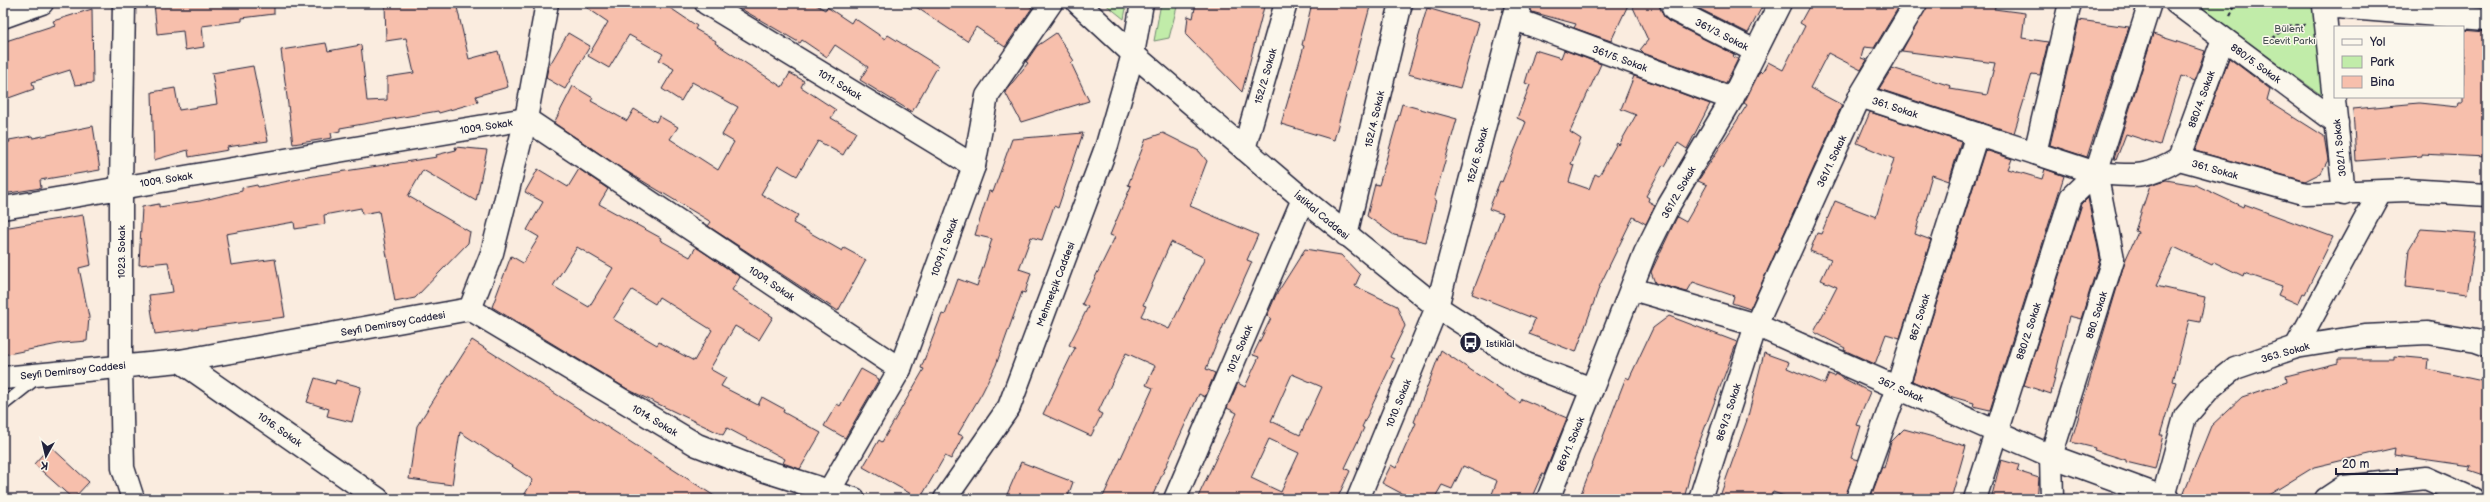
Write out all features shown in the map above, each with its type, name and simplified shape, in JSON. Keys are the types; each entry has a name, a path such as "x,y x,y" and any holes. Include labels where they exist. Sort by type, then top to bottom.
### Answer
{"street":[{"path":"3,17 42,3"},
{"name":"1023. Sokak","path":"124,3 121,187 121,365 123,468 133,499"},
{"path":"470,309 492,253 526,119 547,3"},
{"name":"1011. Sokak","path":"706,3 974,166"},
{"name":"1009/1. Sokak","path":"829,491 900,369 974,166 986,96 1051,3"},
{"name":"İstiklal Caddesi","path":"1078,3 1133,54 1303,200 1437,307 1526,364 1592,389"},
{"name":"Mehmetçik Caddesi","path":"945,499 1009,407 1107,145 1133,54 1142,3"},
{"name":"152/2. Sokak","path":"1244,149 1286,3"},
{"name":"152/4. Sokak","path":"1346,235 1401,3"},
{"name":"361/3. Sokak","path":"1671,3 1674,10 1755,51"},
{"name":"361/2. Sokak","path":"1592,389 1645,253 1670,205 1732,99 1780,3"},
{"name":"361/1. Sokak","path":"1756,325 1860,96 1916,3"},
{"path":"2035,153 2070,3"},
{"path":"2096,173 2150,3"},
{"name":"880/5. Sokak","path":"2176,3 2225,29 2337,123"},
{"name":"361/5. Sokak","path":"1516,6 1523,22 1732,99"},
{"name":"152/6. Sokak","path":"1437,307 1516,6"},
{"name":"302/1. Sokak","path":"2334,96 2324,6 2487,19"},
{"name":"880/4. Sokak","path":"2179,159 2225,29"},
{"name":"361. Sokak","path":"1860,96 2096,173 2134,176 2160,170 2179,159 2306,194 2344,194 2407,190 2487,195"},
{"name":"302/1. Sokak","path":"2334,98 2344,194"},
{"name":"1009. Sokak","path":"3,208 526,119 900,369"},
{"name":"867. Sokak","path":"1857,499 1897,388 1977,134"},
{"name":"880/2. Sokak","path":"1975,499 2071,197 2096,173"},
{"name":"880. Sokak","path":"2052,499 2051,456 2113,259 2096,173"},
{"path":"2296,347 2380,192"},
{"name":"1012. Sokak","path":"1176,499 1303,200"},
{"name":"367. Sokak","path":"1632,289 1756,325 1897,388 1996,430 2051,456 2166,498"},
{"name":"1010. Sokak","path":"1358,499 1437,307"},
{"name":"Seyfi Demirsoy Caddesi","path":"3,378 121,365 180,361 470,309"},
{"name":"1014. Sokak","path":"470,309 697,445 756,468 854,499"},
{"name":"869/3. Sokak","path":"1700,499 1756,325"},
{"name":"363. Sokak","path":"2166,498 2185,417 2210,388 2235,368 2296,347 2365,336 2428,333 2476,341 2487,345"},
{"name":"1016. Sokak","path":"180,361 378,499"},
{"name":"869/1. Sokak","path":"1548,499 1592,389"},
{"path":"2326,499 2344,487 2426,478 2473,499"}],"lane":[{"path":"3,405 44,373"}],"path":[{"path":"2225,29 2236,3"},
{"path":"2266,46 2285,26 2312,24"}],"green space":[{"path":"1104,3 1127,3 1124,19"},
{"path":"1161,3 1178,3 1169,38 1154,41"},
{"name":"Bülent Ecevit Parkı","path":"2193,3 2314,3 2327,99"}],"building":[{"path":"154,3 274,3 274,14 242,18 242,21 202,26 204,47 185,50 183,31 157,34"},
{"path":"385,3 456,3 469,59 498,51 508,87 476,96 478,102 439,113 438,111 340,128 340,131 331,133 332,138 293,144 281,50 326,43 328,51 361,45 367,101 387,100 387,77 414,73 406,38 386,41"},
{"path":"580,3 663,3 697,26 695,29 716,41 715,43 782,87 790,73 804,81 801,87 836,110 831,118 856,132 843,155 818,141 797,176 778,165 761,194 798,215 793,223 842,251 844,248 866,260 838,311 708,226 711,222 621,168 554,123 573,86 593,98 591,101 627,121 634,109 656,122 659,116 678,127 670,139 718,170 734,142 722,135 738,107 692,82 681,101 662,89 674,69 659,60 663,54 629,35 609,68 588,56 608,22"},
{"path":"731,3 813,3 825,10 827,7 851,23 854,18 885,39 888,35 938,66 912,112 860,80 868,67 835,45 827,57 802,40 800,43"},
{"path":"910,3 1025,3 1032,8 1005,47 976,27 967,41"},
{"path":"1196,3 1265,3 1242,92 1186,35 1188,16 1193,18"},
{"path":"1312,3 1371,3 1334,140 1281,124 1304,46 1302,45"},
{"path":"1529,3 1629,3 1611,41 1574,28 1576,24 1532,12"},
{"path":"1631,3 1659,3 1663,15 1668,21 1734,54 1733,57 1738,59 1726,83 1643,53 1640,50 1648,40"},
{"path":"1688,3 1764,3 1748,33"},
{"path":"1811,3 1901,3 1874,48 1864,47 1861,58 1867,60 1861,70 1828,53 1810,88 1842,105 1750,309 1732,303 1734,296 1693,282 1687,292 1655,283 1651,272 1677,217 1686,222 1707,185 1698,181 1747,105 1744,103 1760,71 1762,73 1768,62 1783,70 1805,26 1800,23"},
{"path":"1928,3 1997,3 1994,9 2025,13 2022,38 2048,42 2040,75 2032,74 2014,133 1879,89 1892,68 1951,86 1950,89 1987,95 1995,63 1902,51"},
{"path":"1427,8 1479,23 1460,88 1408,74"},
{"path":"92,9 93,83 75,85 70,70 32,82 34,89 3,100 3,42 55,25 53,21"},
{"path":"2079,20 2129,27 2087,157 2050,145"},
{"path":"2464,30 2487,32 2487,157 2421,154 2422,156 2356,161 2353,109 2419,103 2458,107 2459,103 2463,103"},
{"path":"568,33 590,46 565,89 546,78 548,68"},
{"path":"1056,33 1074,61 1071,63 1089,101 1021,122 1005,92 1028,63 1026,62 1037,46"},
{"path":"2153,34 2205,51 2194,81 2181,76 2160,145 2126,134 2116,160 2114,159"},
{"path":"1535,50 1561,58 1564,50 1601,64 1570,132 1581,139 1571,164 1574,165 1569,182 1589,189 1595,174 1599,176 1617,143 1619,145 1636,115 1621,109 1634,76 1710,104 1687,149 1678,143 1665,166 1663,165 1646,196 1649,198 1648,201 1655,205 1646,224 1633,217 1600,285 1576,352 1529,334 1535,319 1472,294 1503,214 1489,209 1500,181 1502,182 1526,122 1517,118 1530,85 1525,83"},
{"path":"2229,58 2270,89 2267,100 2324,136 2328,160 2321,173 2305,181 2195,151"},
{"path":"253,66 268,141 227,147 228,150 189,157 188,150 154,160 152,92 175,88 179,110 217,104 212,73"},
{"path":"1402,104 1457,119 1434,200 1436,200 1426,242 1394,235 1367,216 1375,184 1379,185"},
{"path":"1870,112 1961,142 1949,181 1932,175 1915,234 1931,240 1900,338 1886,334 1875,364 1844,350 1845,348 1814,332 1837,287 1821,280 1831,259 1810,251 1817,233 1821,234 1835,201 1876,217 1894,159 1857,143"},
{"path":"93,126 100,170 40,180 41,188 3,194 3,143 10,142 9,140 32,136 33,138"},
{"path":"1083,133 1058,208 1054,206 1042,240 1031,237 1019,269 1031,273 1025,293 1022,292 996,365 982,393 958,434 963,436 951,459 945,456 920,499 863,467 879,440 882,442 924,369 921,368 942,314 945,315 958,279 977,286 992,239 975,235 989,191 993,192 1012,139"},
{"path":"1163,133 1199,151 1207,161 1190,206 1258,235 1247,260 1252,262 1224,324 1206,369 1215,373 1205,397 1199,394 1151,499 1102,499 1153,388 1146,385 1155,366 1126,353 1098,412 1102,414 1091,436 1043,414 1075,348 1069,345 1088,307 1082,304 1115,237 1110,235 1131,186 1128,185 1146,139","holes":["1171,242 1205,258 1169,329 1141,316 1146,306 1143,305"]},
{"path":"455,147 487,150 476,201 423,170 408,196 470,232 468,243 415,298 395,302 379,211 362,214 361,208 324,215 325,224 295,229 294,222 226,234 231,265 275,259 285,317 155,334 149,295 173,292 168,262 139,265 142,207 159,204 159,207 200,201 242,191 242,188 257,185 258,187 319,175 437,157 436,155 456,150"},
{"path":"1985,150 2012,159 2008,169 2042,179 2045,169 2064,176 1990,410 1973,406 1974,403 1942,394 1912,381"},
{"path":"538,169 568,187 579,169 608,189 599,204 661,238 660,240 690,257 696,247 740,277 732,290 773,317 759,340 735,326 710,369 726,378 721,386 758,405 762,397 784,409 783,412 821,433 800,469 783,463 785,459 727,428 723,435 629,390 492,307 511,256 523,263 539,237 527,230 543,202 525,192","holes":["577,247 613,268 589,307 553,286","632,290 655,304 659,297 712,330 694,361 659,342 657,345 613,319"]},
{"path":"2166,180 2196,185 2243,207 2244,204 2333,237 2305,294 2303,293 2298,304 2278,295 2282,286 2244,273 2243,276 2214,262 2212,265 2174,247 2156,286 2205,297 2200,322 2189,320 2173,381 2176,382 2160,435 2163,435 2155,469 2126,462 2126,460 2094,450 2095,448 2071,442 2125,261 2138,232 2135,231 2150,185"},
{"path":"2088,198 2100,258 2081,319 2069,316 2051,394 2024,385 2082,204"},
{"path":"83,215 91,265 79,268 89,317 87,341 63,343 3,355 3,228"},
{"path":"2421,229 2476,233 2467,294 2405,287 2409,249"},
{"path":"1305,249 1341,255 1360,275 1355,286 1397,306 1405,326 1390,357 1394,359 1362,427 1364,428 1345,468 1350,471 1337,499 1197,499 1237,413 1227,408 1238,383 1245,387 1259,357 1253,355 1271,318 1267,316 1276,295","holes":["1292,374 1322,387 1300,435 1271,421","1269,439 1299,453 1281,492 1251,478"]},
{"path":"1669,316 1737,342 1695,454 1684,499 1579,499 1626,377 1629,379 1653,328"},
{"path":"472,340 719,499 522,499 533,480 460,432 452,485 409,479 417,426"},
{"path":"1441,350 1520,403 1522,399 1567,418 1544,475 1542,474 1531,499 1504,499 1492,494 1497,481 1463,466 1452,489 1442,485 1434,499 1412,499 1382,483 1391,465 1396,468 1416,423 1414,422"},
{"path":"1764,353 1789,362 1787,368 1825,384 1829,374 1834,376 1835,374 1870,392 1856,425 1861,426 1851,458 1858,460 1845,499 1792,499 1773,492 1770,499 1719,499 1747,420"},
{"path":"2394,356 2428,359 2427,369 2487,382 2487,476 2469,470 2471,466 2394,455 2395,448 2314,467 2262,499 2204,499 2184,493 2211,426 2242,397 2287,382 2286,376 2338,363 2338,359 2394,359"},
{"path":"861,369 879,379 845,438 824,426 837,404 840,406"},
{"path":"315,378 335,384 336,380 361,387 352,422 327,416 329,409 307,402"},
{"path":"1904,429 1966,446 1951,499 1870,499 1882,467 1884,468 1891,442"},
{"path":"50,446 89,482 73,499 34,464"},
{"path":"2001,460 2019,465 2017,471 2039,478 2037,499 1991,499"},
{"path":"1021,462 1073,482 1067,499 1005,499"}],"place":[{"name":"Istiklal","path":"1471,343"}]}
